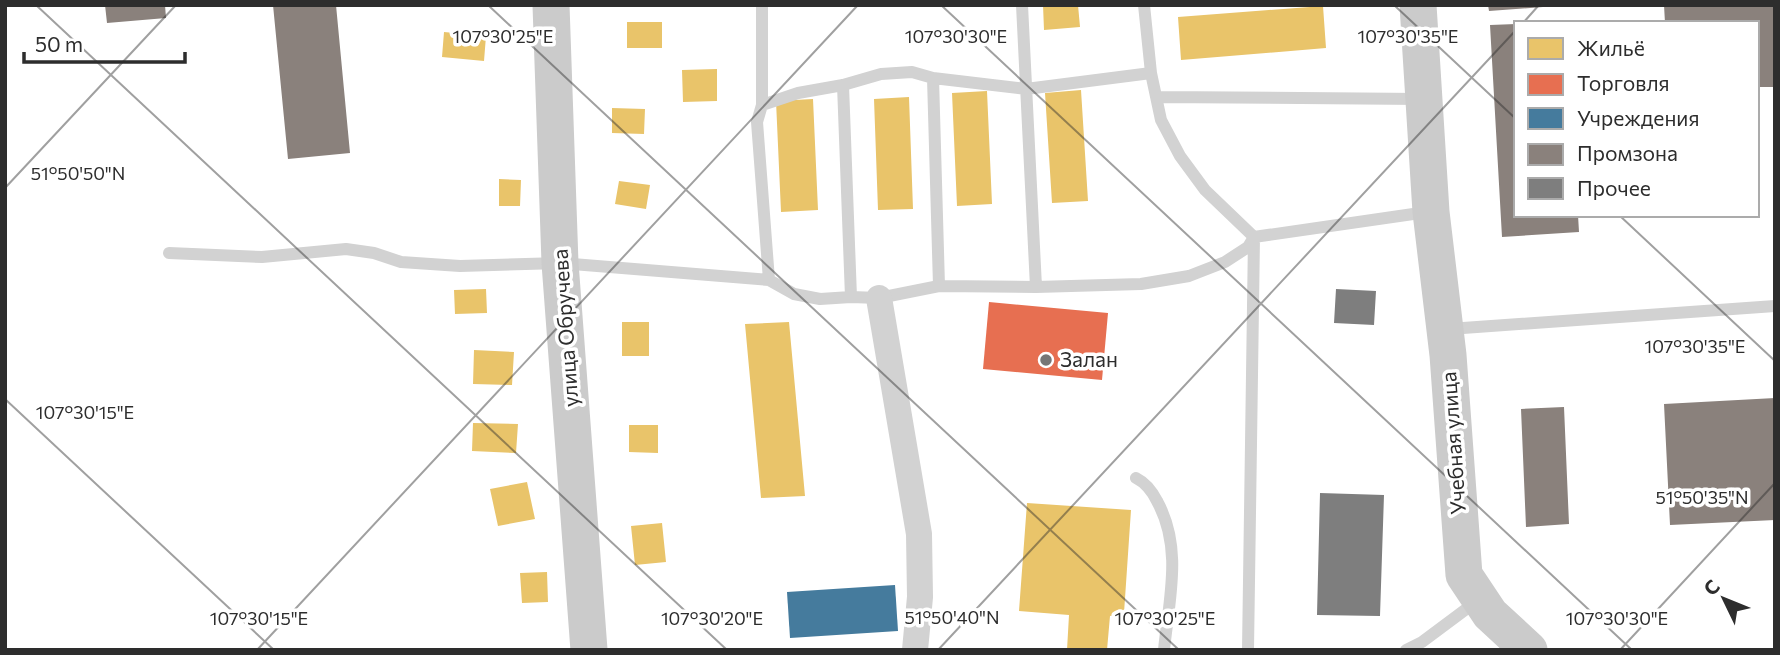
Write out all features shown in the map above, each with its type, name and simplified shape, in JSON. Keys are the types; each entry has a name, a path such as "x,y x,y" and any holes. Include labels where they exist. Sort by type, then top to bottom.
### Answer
{"street":[{"name":"улица Обручева","path":"551,5 561,263 589,650"},
{"name":"Учебная улица","path":"1418,5 1431,212 1445,329 1464,575 1490,614 1529,650"},
{"path":"879,298 919,534 920,597 915,650"}],"lane":[{"path":"762,5 762,105 757,122 769,280"},
{"path":"1022,5 1036,287"},
{"path":"1144,5 1151,73 1161,120 1180,156 1205,190 1254,237 1248,650"},
{"path":"762,105 798,93 843,85 881,74 912,72 933,78 1026,89 1151,73"},
{"path":"933,78 939,286"},
{"path":"843,85 851,297"},
{"path":"1157,97 1424,99"},
{"path":"1254,237 1431,212"},
{"path":"169,253 262,257 346,249 374,253 401,262 448,266 561,263 769,280 794,294 820,299 879,298 939,286 1141,284 1189,276 1225,262 1248,247 1254,237"},
{"path":"1445,329 1775,306"},
{"path":"1136,478 1151,490 1170,533 1173,552 1171,597 1164,650"},
{"path":"1405,650 1422,642 1480,599"}],"building: Жильё":[{"path":"1043,5 1078,5 1080,27 1044,30"},
{"path":"1323,6 1326,48 1181,60 1178,17"},
{"path":"627,22 662,22 662,48 627,48"},
{"path":"444,32 486,36 484,61 442,57"},
{"path":"717,69 717,101 683,102 682,70"},
{"path":"1081,90 1088,201 1052,203 1045,93"},
{"path":"987,91 992,204 957,206 952,93"},
{"path":"909,97 913,209 878,210 874,99"},
{"path":"813,99 818,210 781,212 776,101"},
{"path":"612,108 645,109 644,134 612,133"},
{"path":"499,179 521,180 520,206 499,206"},
{"path":"619,181 650,185 646,209 615,204"},
{"path":"486,289 487,313 455,314 454,290"},
{"path":"622,322 649,322 649,356 622,356"},
{"path":"789,322 805,496 761,498 745,324"},
{"path":"474,350 514,352 512,385 473,384"},
{"path":"473,423 518,424 516,453 472,451"},
{"path":"629,425 658,425 658,453 629,452"},
{"path":"527,482 535,519 498,526 490,489"},
{"path":"1027,503 1131,510 1124,613 1110,616 1107,650 1067,650 1069,615 1019,611"},
{"path":"662,523 666,562 635,565 631,526"},
{"path":"547,572 548,602 522,603 520,573"}],"building: Торговля":[{"path":"989,302 1108,313 1102,380 983,369"}],"building: Учреждения":[{"path":"895,585 898,631 790,638 787,592"}],"building: Промзона":[{"path":"105,5 165,5 166,18 107,23"},
{"path":"273,5 336,5 350,153 288,159"},
{"path":"1488,5 1543,5 1543,7 1489,11"},
{"path":"1664,5 1775,5 1775,87 1759,87 1759,21 1665,21"},
{"path":"1514,24 1514,217 1578,217 1579,232 1502,237 1490,25"},
{"path":"1775,398 1775,520 1670,525 1664,404"},
{"path":"1564,407 1569,524 1526,527 1521,409"}],"building: Прочее":[{"path":"1336,289 1376,291 1374,325 1334,323"},
{"path":"1320,493 1384,495 1380,616 1317,615"}],"place":[{"name":"Залан","path":"1046,360"}]}
